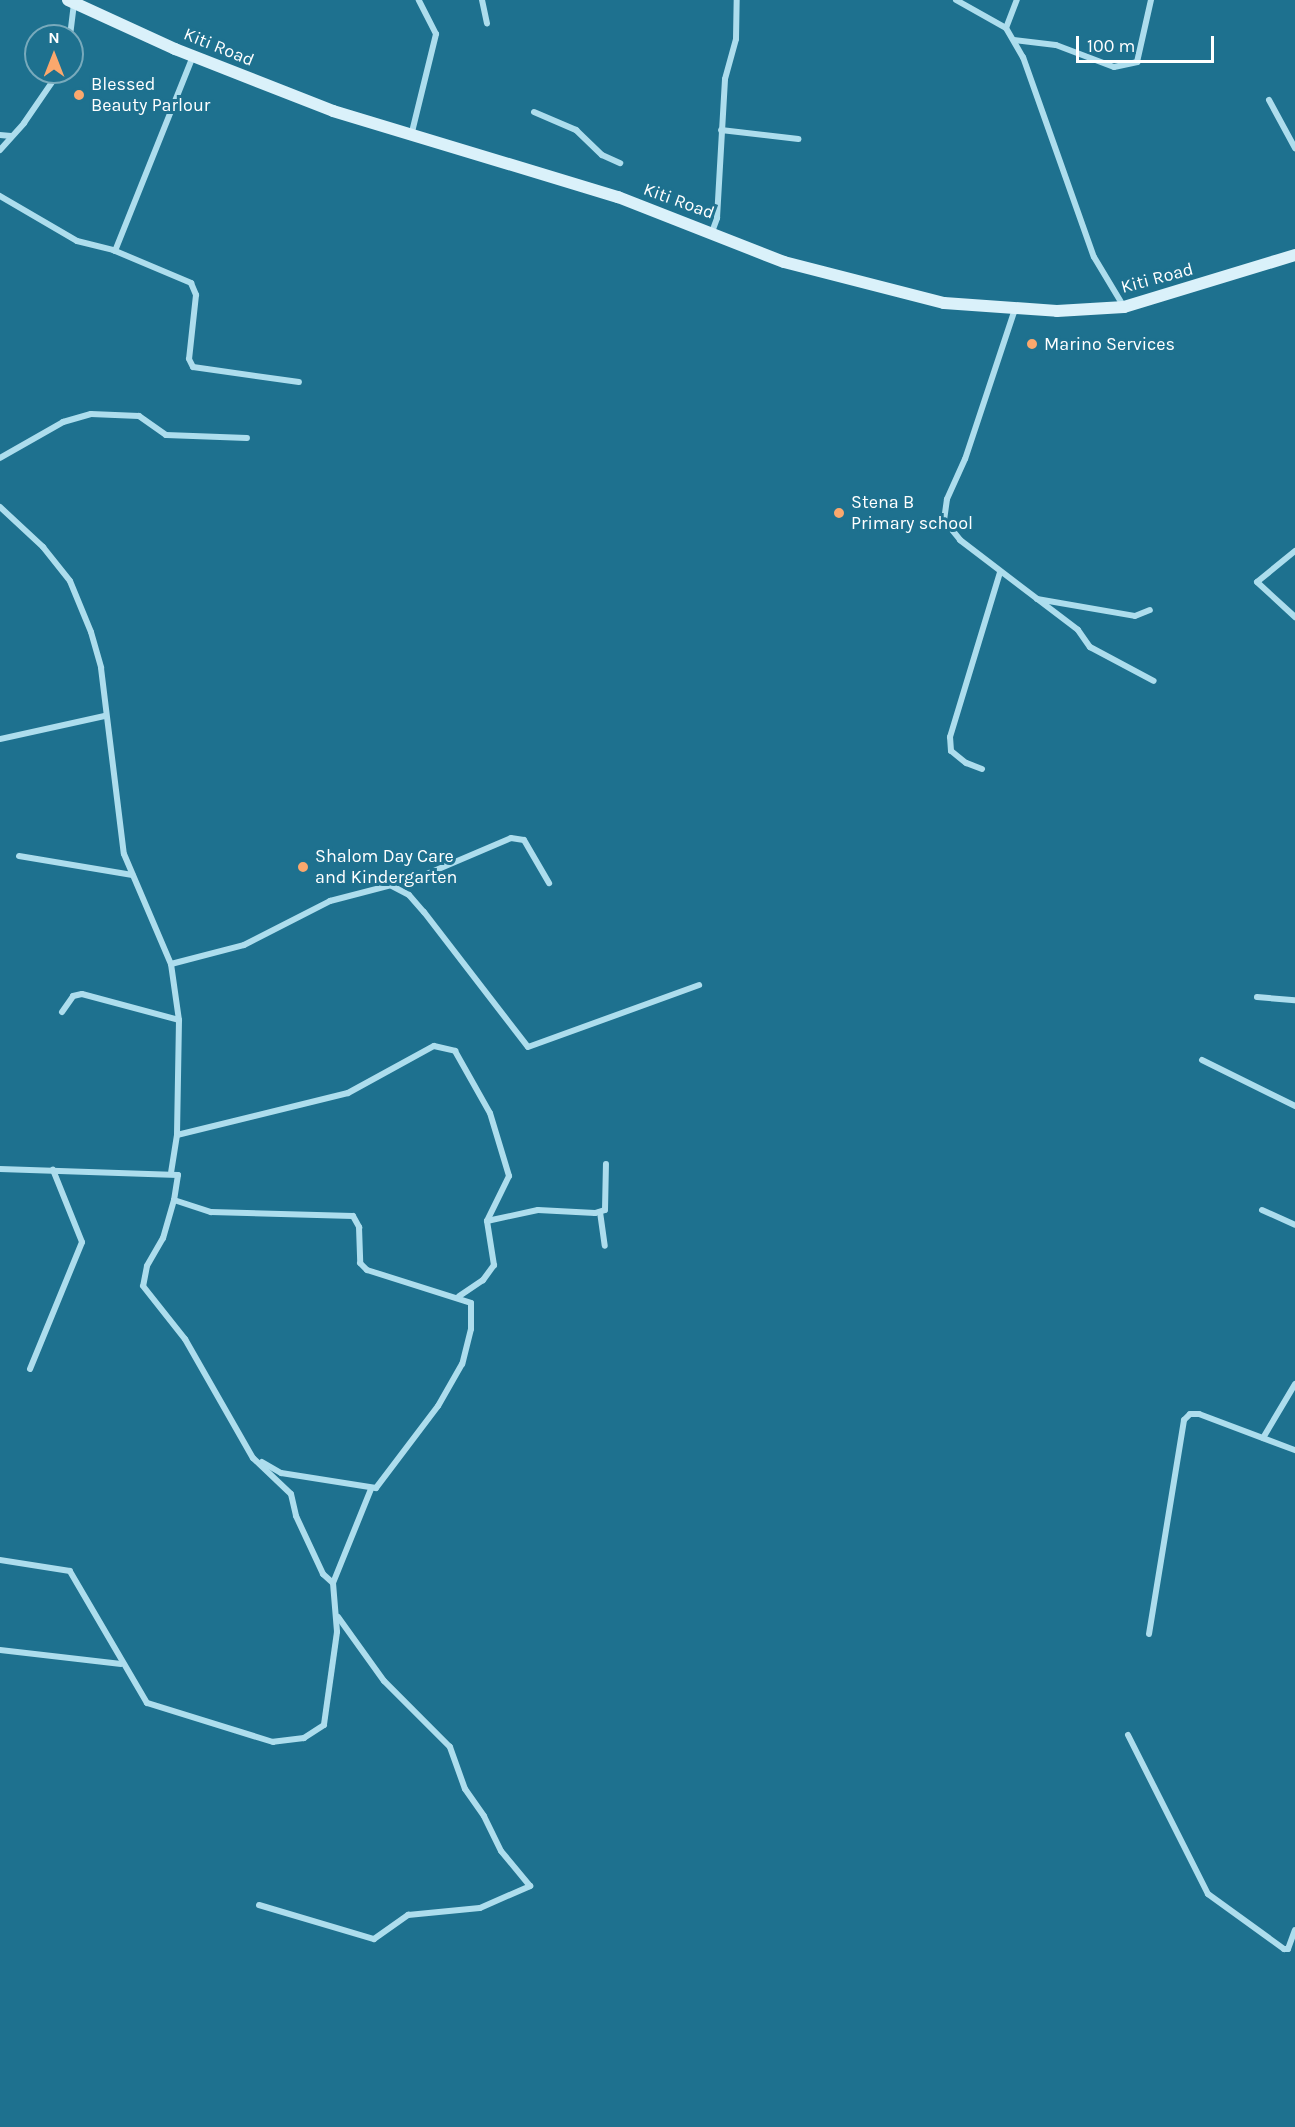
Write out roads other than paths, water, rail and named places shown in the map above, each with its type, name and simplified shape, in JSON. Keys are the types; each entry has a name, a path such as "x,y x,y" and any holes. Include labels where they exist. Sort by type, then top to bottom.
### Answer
{"street":[{"path":"411,136 436,34 419,0"},
{"path":"482,0 487,23"},
{"path":"712,232 717,218 721,130 726,79 736,39 737,0"},
{"path":"956,0 1006,28 1014,40 1023,57 1094,257 1124,306"},
{"path":"1006,28 1017,0"},
{"path":"1014,40 1056,45 1114,67 1137,62 1151,0"},
{"path":"70,24 71,2"},
{"name":"Kiti Road","path":"71,2 193,56 333,111 618,197 784,262 944,303 1057,311 1124,306 1295,255"},
{"path":"115,251 193,56"},
{"path":"0,150 50,84"},
{"path":"1269,100 1295,148"},
{"path":"534,112 576,130 602,155 620,163"},
{"path":"721,130 798,139"},
{"path":"0,135 11,136"},
{"path":"0,196 77,241 115,251 194,286 189,359 193,367 299,382"},
{"path":"1015,309 965,459 943,510 944,520 960,540 1078,630 1090,647 1154,681"},
{"path":"0,458 63,422 91,414 139,416 166,435 247,438"},
{"path":"0,507 57,563 83,605 100,668 120,838 132,875 171,964 179,1020 177,1136 171,1172"},
{"path":"1295,551 1257,582 1295,617"},
{"path":"982,769 966,763 951,751 950,737 1000,572"},
{"path":"1034,598 1135,616 1150,610"},
{"path":"0,739 105,716"},
{"path":"171,964 244,945 330,901 392,886 511,838 524,840 549,883"},
{"path":"19,856 132,875"},
{"path":"392,886 409,895 424,912 528,1047 699,985"},
{"path":"62,1012 73,996 82,994 179,1020"},
{"path":"1257,997 1295,1000"},
{"path":"177,1136 348,1093 434,1046 446,1047 455,1051 490,1113 508,1164 506,1187 487,1221 494,1265 483,1280 459,1296"},
{"path":"1202,1060 1295,1106"},
{"path":"487,1221 537,1210 600,1212 605,1210 609,1200 606,1164"},
{"path":"0,1169 171,1172 178,1178 163,1238 147,1266 143,1286 184,1339 253,1458 291,1494 296,1516 323,1574 333,1583"},
{"path":"30,1369 82,1242 53,1170"},
{"path":"0,1560 70,1571 108,1632 121,1664 147,1703 222,1729 273,1742 292,1742 313,1733 325,1720 337,1617 333,1583 371,1489 398,1461 462,1364 472,1310 471,1303 459,1296 375,1274 363,1267 359,1227 353,1216 211,1212 174,1200"},
{"path":"1262,1209 1295,1225"},
{"path":"600,1212 604,1246"},
{"path":"1263,1437 1295,1384"},
{"path":"1149,1634 1184,1420 1190,1414 1199,1414 1295,1450"},
{"path":"253,1458 281,1473 371,1489"},
{"path":"259,1905 374,1939 408,1914 480,1908 530,1886 501,1851 484,1815 465,1789 450,1747 384,1681 337,1617"},
{"path":"0,1650 121,1664"},
{"path":"1128,1735 1208,1894 1284,1949 1288,1949 1295,1930"}],"place":[{"name":"Blessed Beauty Parlour","path":"79,95"},
{"name":"Marino Services","path":"1032,344"},
{"name":"Stena B Primary school","path":"839,513"},
{"name":"Shalom Day Care and Kindergarten","path":"303,867"}]}
